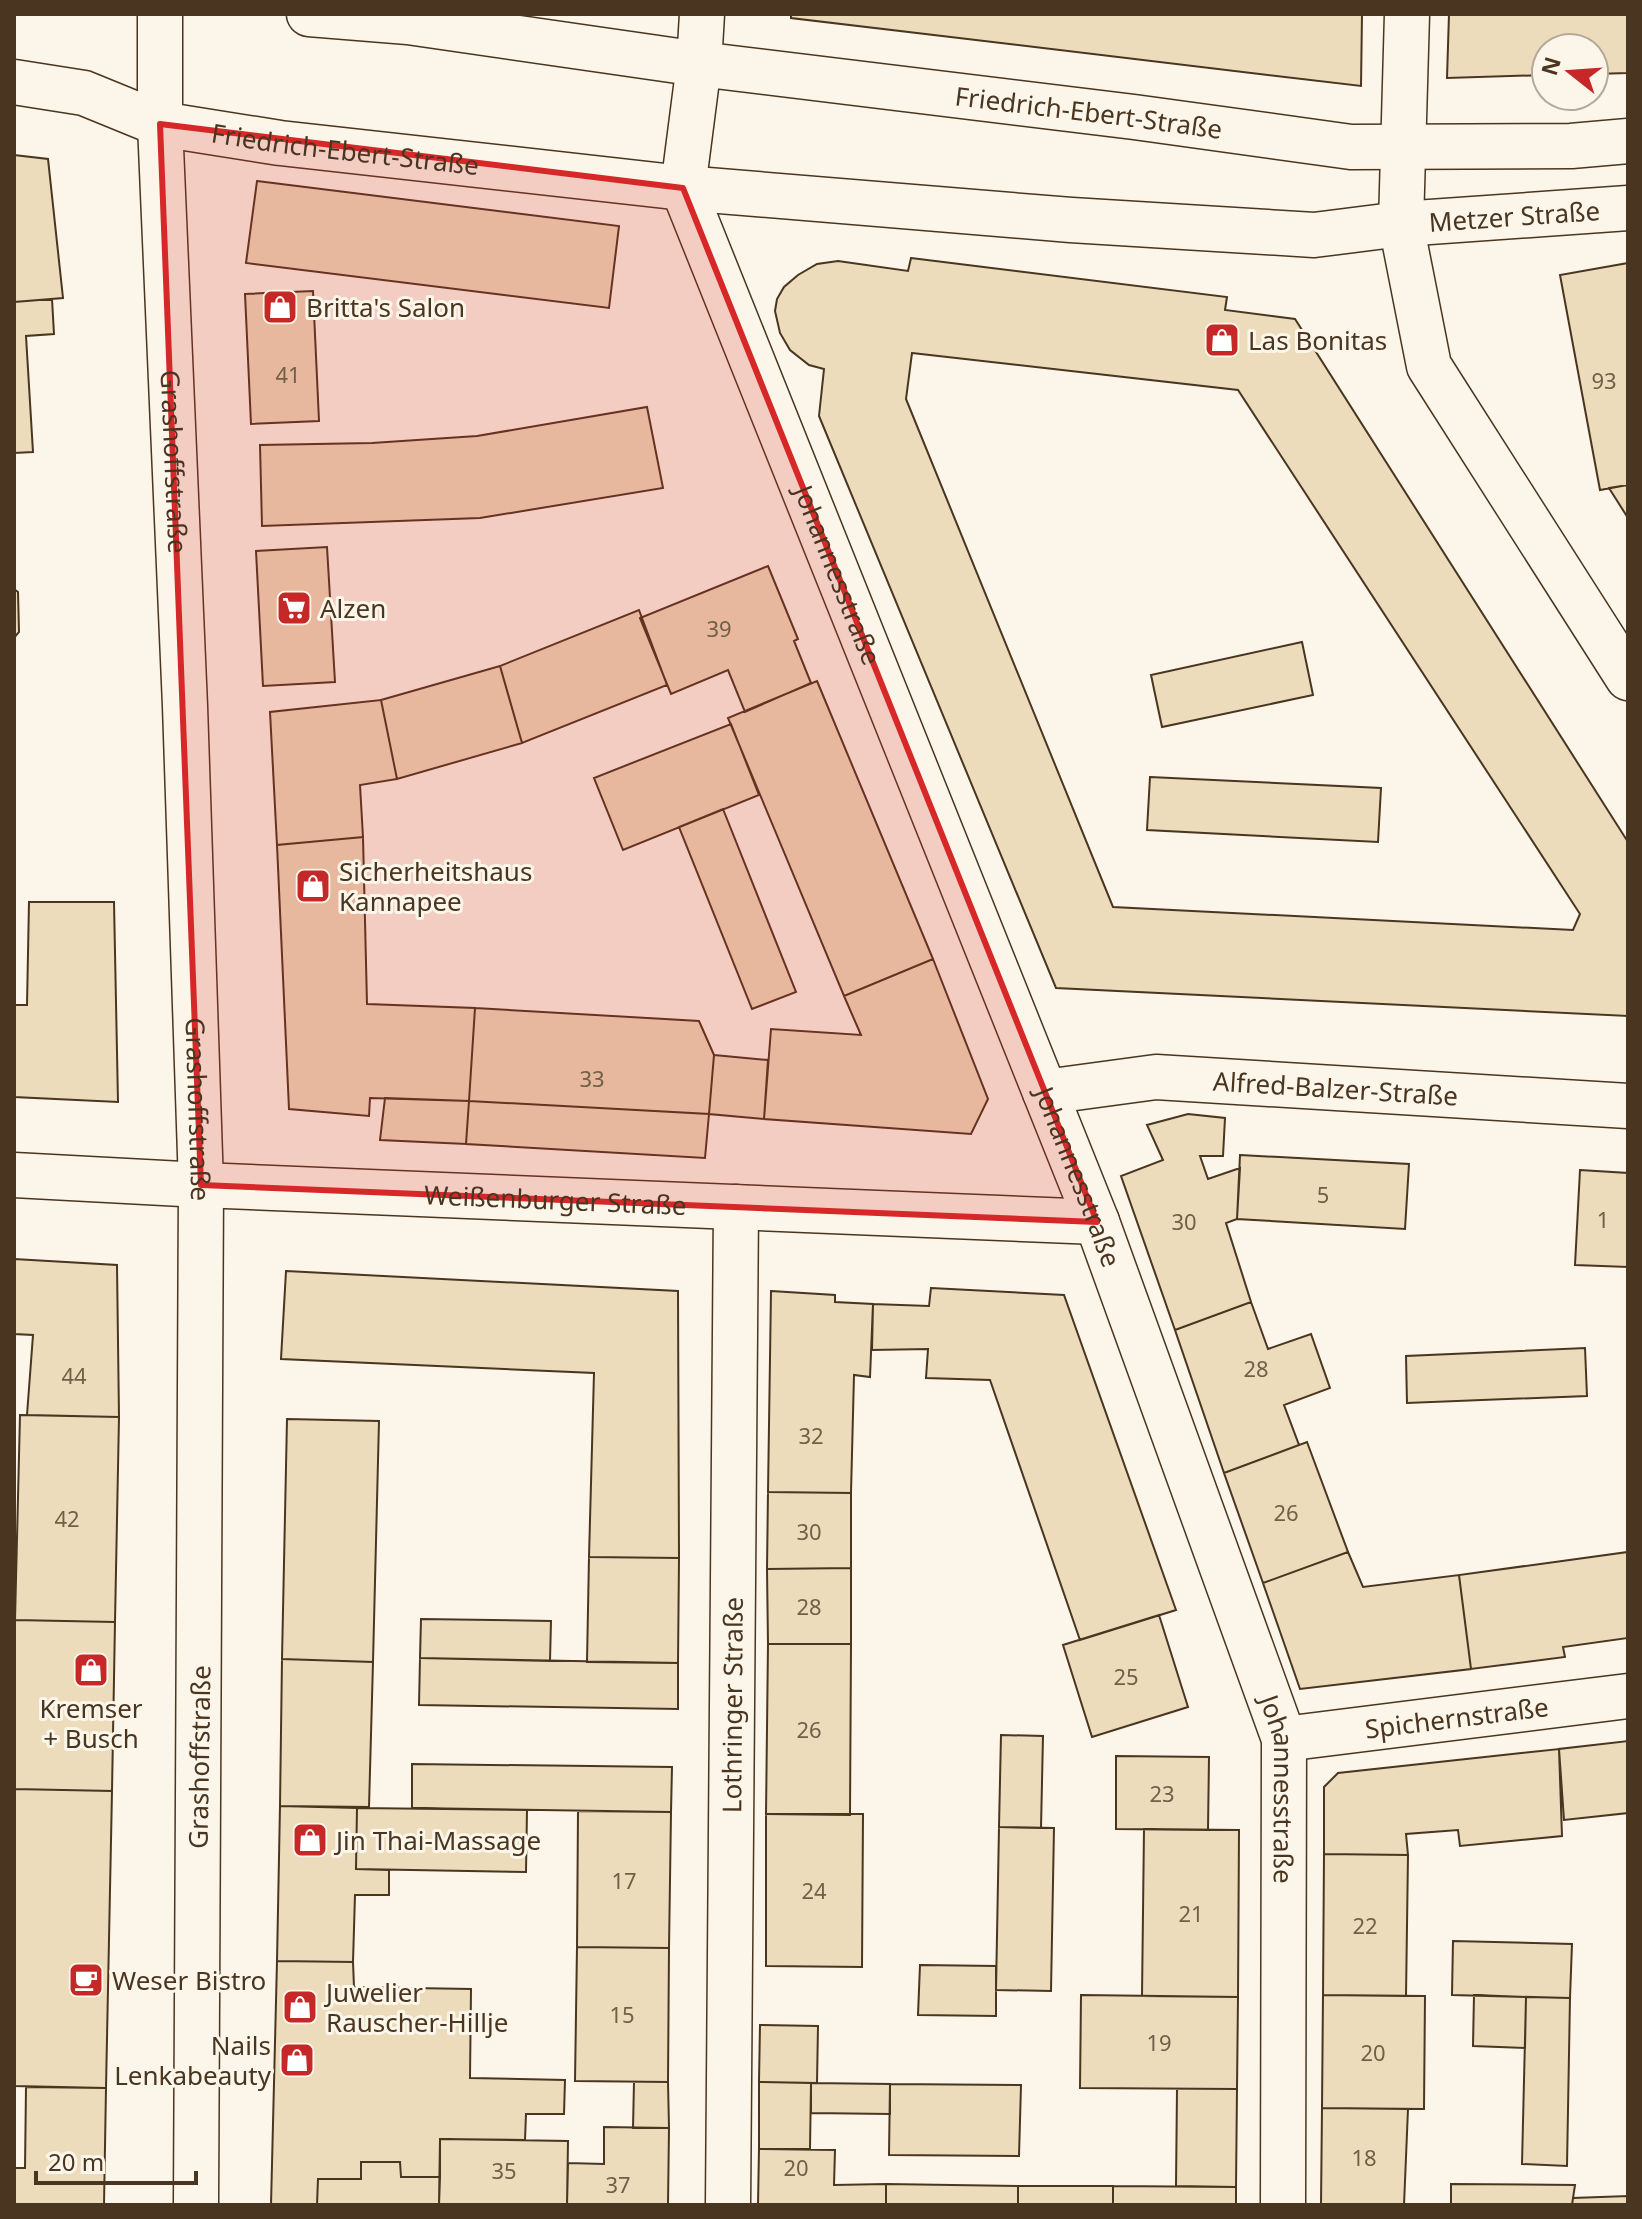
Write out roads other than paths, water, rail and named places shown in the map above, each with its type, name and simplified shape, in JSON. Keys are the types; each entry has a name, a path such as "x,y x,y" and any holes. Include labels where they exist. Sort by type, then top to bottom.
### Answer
{"street":[{"name":"Grashoffstraße","path":"160,14 160,124 185,706 201,1185 196,2205"},
{"name":"Friedrich-Ebert-Straße","path":"309,14 409,18 699,64 1351,147 1404,148"},
{"path":"683,188 699,64 702,14"},
{"path":"1407,14 1401,224 1429,366 1628,678"},
{"name":"Friedrich-Ebert-Straße","path":"14,82 84,93 160,124 280,143 683,188 1071,220 1314,235 1401,224"},
{"path":"1404,148 1571,146 1628,141"},
{"name":"Johannesstraße","path":"683,188 1097,1222 1284,1739 1283,2205"},
{"name":"Metzer Straße","path":"1401,224 1628,208"},
{"name":"Alfred-Balzer-Straße","path":"1045,1092 1156,1077 1628,1106"},
{"name":"Weißenburger Straße","path":"14,1175 1097,1222"},
{"name":"Lothringer Straße","path":"728,2205 736,1207"},
{"name":"Spichernstraße","path":"1284,1739 1628,1696"}],"place":[{"name":"Britta's Salon","path":"280,307"},
{"name":"Las Bonitas","path":"1222,340"},
{"name":"Alzen","path":"294,608"},
{"name":"Sicherheitshaus Kannapee","path":"313,886"},
{"name":"Kremser + Busch","path":"91,1670"},
{"name":"Jin Thai-Massage","path":"310,1840"},
{"name":"Weser Bistro","path":"86,1980"},
{"name":"Juwelier Rauscher-Hillje","path":"300,2007"},
{"name":"Nails Lenkabeauty","path":"297,2060"}]}
